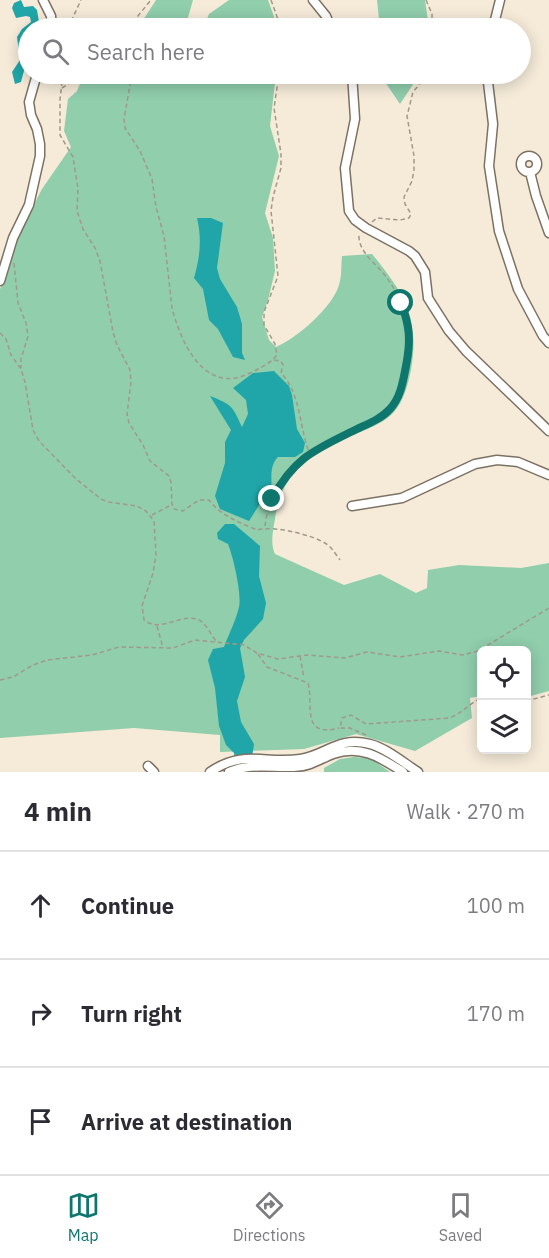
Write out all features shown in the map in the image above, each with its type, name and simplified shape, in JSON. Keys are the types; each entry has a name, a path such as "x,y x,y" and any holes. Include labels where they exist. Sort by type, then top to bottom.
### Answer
{"street":[{"path":"43,0 51,18"},
{"path":"313,0 327,18"},
{"path":"496,18 500,0"},
{"path":"0,281 13,238 29,205 40,156 37,129 29,102 34,84"},
{"path":"353,84 355,119 345,168 349,211 366,228 415,256 425,272 428,298 449,331 466,351 549,431"},
{"path":"488,84 493,124 489,166 500,231 518,290 549,343"},
{"path":"530,172 549,232"},
{"path":"352,506 402,498 475,464 497,460 518,462 549,475"},
{"path":"255,762 300,759 336,744 353,741 373,744 418,772"},
{"path":"210,772 229,769 237,759 294,767 309,765 332,754 354,750 379,756 403,772"}],"path":[{"path":"73,18 81,0"},
{"path":"136,18 151,0"},
{"path":"271,0 277,18"},
{"path":"426,0 432,18"},
{"path":"62,84 60,135 73,157 78,189 77,211 83,229 100,261 113,332 130,370 131,382 127,414 129,423 150,461 169,476 174,509 183,511 199,500 209,500 216,510 257,530 265,527 291,530 326,544 340,560"},
{"path":"61,89 68,84"},
{"path":"130,84 124,119 125,128 140,151 152,178 156,207 164,236 174,319 197,364 219,378 231,380 243,377 267,364 277,355 277,350 268,334 264,312 278,276 271,204 281,168 274,108 278,84"},
{"path":"265,527 267,511 282,480 299,461 323,444 375,420 390,410 399,396 410,348 409,324 401,303 387,278 359,244 359,233 377,218 400,220 408,218 411,214 404,197 412,181 414,170 407,116 413,92 420,84"},
{"path":"11,247 18,303 26,323 28,336 21,359 21,369 33,430 39,441 62,462 67,470 100,499 137,506 151,515 156,533 156,555 153,573 142,606 144,621 157,625 198,619 217,642"},
{"path":"0,333 6,339 11,355 21,369"},
{"path":"273,360 283,364 281,373 294,390 304,438 310,454"},
{"path":"151,515 172,504"},
{"path":"0,680 13,677 47,660 92,655 119,647 173,648 195,640 244,645 257,653 278,659 300,655 339,658 367,652 400,657 432,651 463,655 472,653 549,608"},
{"path":"157,625 163,649"},
{"path":"257,653 267,667 308,683 310,715 315,725 324,731 350,728 374,739"},
{"path":"300,655 303,680"},
{"path":"531,699 549,695"},
{"path":"340,728 342,718 346,716 351,716 366,724 448,718 457,715 477,700"}],"green space":[{"path":"156,0 193,0 188,18 144,18"},
{"path":"229,0 268,0 274,18 207,18 209,14"},
{"path":"377,0 425,0 428,18 379,18"},
{"path":"80,84 275,84 270,126 279,156 265,213 273,238 275,271 262,317 269,340 276,347 284,343 322,312 339,285 342,256 372,254 393,281 407,307 413,335 413,352 407,387 394,412 375,425 325,447 295,471 277,506 272,541 273,550 275,554 344,585 380,574 416,593 427,588 428,570 459,565 521,568 549,563 549,691 531,696 531,646 477,646 477,697 470,698 472,718 415,751 356,734 304,749 220,752 220,735 134,728 0,738 0,289 8,272 18,235 42,189 71,147 64,131 68,99 77,91"},
{"path":"386,84 413,84 400,104"},
{"path":"370,758 390,772 324,772 324,768 340,759"}],"water":[{"path":"21,0 24,7 33,6 37,10 38,18 26,16 16,18 12,8 14,3"},
{"path":"18,63 18,83 15,84 12,72"},
{"path":"197,218 211,218 223,223 217,268 220,279 237,307 242,324 242,353 245,360 233,357 218,329 209,320 203,289 194,278 200,248"},
{"path":"274,371 289,386 297,429 305,443 303,452 295,457 278,457 275,461 270,497 261,502 249,521 220,509 215,496 225,463 225,442 231,430 210,396 231,407 242,427 248,414 246,400 233,388 253,373"},
{"path":"225,524 234,524 260,546 259,576 266,603 263,619 244,640 240,648 245,677 237,701 241,722 254,744 250,772 237,772 234,753 226,745 219,726 215,688 208,660 213,649 224,647 240,601 228,544 218,539 217,533"}],"route":[{"path":"272,499 282,480 299,461 323,444 348,434 390,410 399,396 410,348 409,324 401,303"}]}
